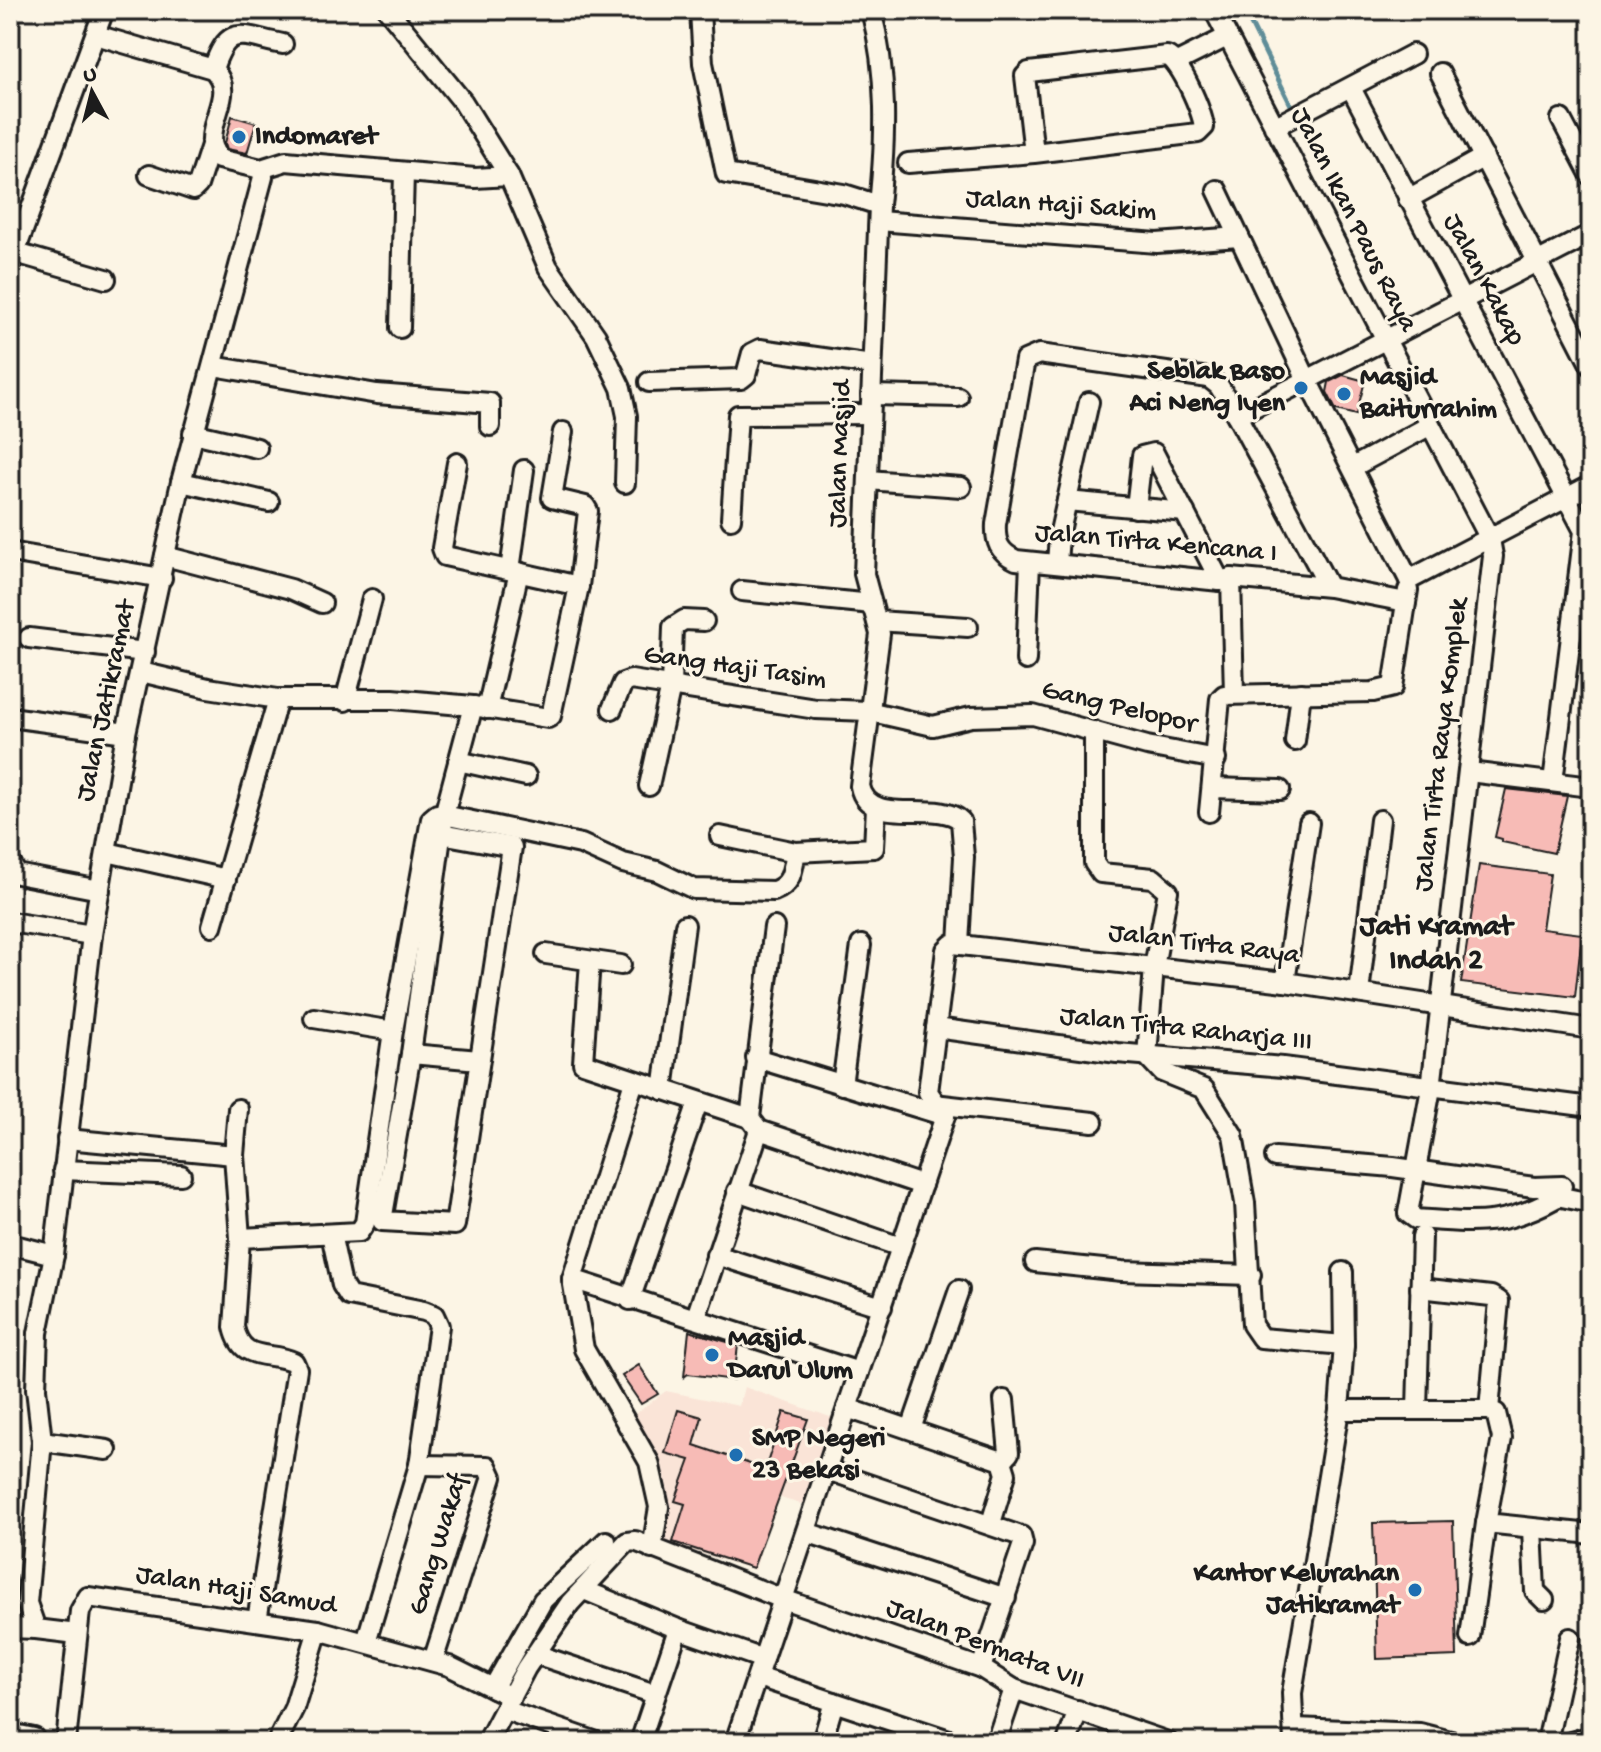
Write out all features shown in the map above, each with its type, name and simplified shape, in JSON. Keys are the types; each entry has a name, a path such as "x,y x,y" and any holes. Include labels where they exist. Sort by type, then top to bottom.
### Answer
{"street":[{"path":"104,10 15,247 106,279"},
{"path":"388,10 463,102 509,176 548,267 596,336 621,388 627,416 625,483"},
{"path":"700,10 703,63 726,174 844,194 879,213"},
{"name":"Jalan Masjid","path":"871,10 884,71 883,164 864,582 880,634 860,786 866,801 876,807"},
{"name":"Jalan Ikan Paus Raya","path":"1214,10 1227,37 1287,120 1384,341 1490,539"},
{"path":"96,35 213,69 220,77 224,89 198,185 193,190 149,175"},
{"path":"213,69 222,41 228,37 283,44"},
{"path":"1177,62 1227,37"},
{"path":"1287,120 1413,54"},
{"path":"908,163 1034,153 1198,133 1204,127 1203,116 1177,62 1167,56 1029,72 1025,76 1034,153"},
{"path":"1440,73 1591,366"},
{"name":"Jalan Kakap","path":"1351,88 1566,499 1587,531"},
{"path":"1561,119 1591,176"},
{"path":"212,142 219,159 261,169 286,161 475,178 509,176"},
{"path":"1408,199 1484,157"},
{"name":"Jalan Jatikramat","path":"36,1629 27,1603 42,1441 36,1389 38,1333 54,1255 92,935 126,733 141,672 139,651 193,433 263,177 261,169"},
{"path":"400,328 404,172"},
{"path":"1209,812 1220,699 1234,694 1386,691 1393,687 1409,580 1307,380 1217,190"},
{"name":"Jalan Haji Sakim","path":"879,213 1157,243 1239,237"},
{"path":"1329,587 1237,416 1591,234"},
{"path":"649,382 741,379 746,375 752,353 760,349 872,365"},
{"name":"Jalan Tirta Kencana I","path":"1237,416 1219,386 1209,378 1039,354 1025,360 996,532 999,547 1005,555 1030,562 1329,587 1406,602"},
{"path":"213,366 377,394 490,403 490,426"},
{"path":"871,395 958,397"},
{"path":"1057,563 1089,402"},
{"path":"731,519 738,415 870,414"},
{"path":"1353,467 1429,426"},
{"path":"141,672 208,688 278,699 393,699 480,707 543,718 551,716 579,586 588,511 585,506 552,498 563,432"},
{"path":"193,433 257,448"},
{"path":"1136,508 1140,463 1148,452 1154,453 1226,580 1234,694"},
{"path":"457,463 442,553 579,586"},
{"path":"240,1238 359,1232 365,1223 393,1031 431,819 437,814 443,824 512,847 455,1225 382,1221 411,1054 443,824 458,761 480,707 514,571 524,470"},
{"path":"868,480 961,487"},
{"path":"181,482 269,502"},
{"path":"1409,580 1591,485"},
{"path":"1067,501 1185,512"},
{"path":"1553,782 1587,531"},
{"name":"Jalan Tirta Raya Komplek","path":"1490,539 1493,556 1441,1006 1418,1172 1408,1213 1416,1219 1488,1224 1532,1211 1559,1192"},
{"path":"10,552 156,583"},
{"path":"165,556 291,589 322,603"},
{"path":"1026,660 1030,562"},
{"path":"83,576 156,583"},
{"path":"742,591 968,627"},
{"path":"345,701 372,599"},
{"path":"649,786 671,686 673,627 684,620 704,621"},
{"path":"29,638 139,651"},
{"name":"Gang Haji Tasim","path":"612,709 628,681 816,709 868,711"},
{"path":"1295,741 1301,693"},
{"path":"212,926 278,699"},
{"name":"Gang Pelopor","path":"868,711 933,726 971,717 1033,715 1174,753 1216,759"},
{"path":"10,717 126,733"},
{"path":"1094,731 1094,863 1101,873 1153,878 1168,891 1154,967 1147,1056 1162,1072 1204,1089 1233,1135 1241,1167 1251,1275 1252,1325 1261,1338 1344,1345"},
{"path":"458,761 526,776"},
{"path":"1469,772 1591,787"},
{"path":"1212,788 1280,790"},
{"path":"720,836 796,852 871,851 876,845 876,807 943,813 961,821 964,857 959,944 946,950 928,1092 940,1110 922,1185 735,1742"},
{"path":"1359,993 1380,820"},
{"path":"1285,982 1309,823"},
{"path":"443,824 581,844 623,863 657,871 679,885 694,889 774,891 785,887 790,879 796,852"},
{"path":"107,852 226,879"},
{"path":"10,862 17,874 100,890"},
{"path":"10,922 92,935"},
{"path":"663,1090 685,925"},
{"path":"696,1317 755,1124 756,1058 774,927"},
{"name":"Jalan Tirta Raya","path":"959,944 1285,982 1591,1029"},
{"path":"842,1085 861,945"},
{"path":"546,954 621,965"},
{"path":"590,961 583,1063 922,1185"},
{"path":"314,1018 393,1031"},
{"name":"Jalan Tirta Raharja III","path":"936,1028 1147,1056 1283,1067 1591,1107"},
{"path":"411,1054 479,1060"},
{"path":"756,1058 842,1085 940,1110 1093,1122"},
{"path":"487,1742 535,1654 577,1596 627,1542 635,1541 652,1549 659,1507 649,1462 584,1349 572,1279 634,1081"},
{"path":"630,1300 698,1102"},
{"path":"238,1109 234,1155 240,1238 234,1327 237,1341 246,1350 294,1362 297,1369 257,1621"},
{"path":"67,1139 234,1155"},
{"path":"1275,1157 1534,1187 1591,1203"},
{"path":"63,1170 181,1175"},
{"path":"737,1191 901,1247"},
{"path":"331,1234 342,1285 349,1296 424,1311 434,1315 439,1326 419,1465 366,1642"},
{"path":"1417,1409 1422,1236"},
{"path":"10,1244 54,1255"},
{"path":"716,1255 882,1307"},
{"path":"1035,1262 1122,1271 1251,1275"},
{"path":"1343,1272 1344,1345 1339,1410 1292,1693 1295,1735 1420,1733 1455,1742"},
{"path":"572,1279 859,1372"},
{"path":"1420,1288 1491,1296 1499,1301 1489,1410"},
{"path":"911,1429 959,1290"},
{"path":"1002,1461 1009,1453 1004,1400"},
{"path":"847,1408 1002,1461"},
{"path":"1339,1410 1489,1410 1496,1413 1502,1438 1470,1637"},
{"path":"42,1441 107,1450"},
{"path":"991,1523 1006,1474 1002,1461"},
{"name":"Gang Wakaf","path":"419,1465 487,1466 492,1477 433,1661"},
{"path":"827,1470 991,1523 1023,1540 981,1668"},
{"path":"1486,1523 1591,1534"},
{"path":"1532,1529 1535,1591 1544,1600"},
{"path":"806,1532 1006,1598"},
{"path":"493,1688 530,1619 564,1578 606,1541"},
{"name":"Jalan Permata VII","path":"652,1549 783,1599 981,1668 1014,1689 1160,1741"},
{"path":"530,1619 562,1597 577,1596 678,1629 834,1702 955,1742"},
{"name":"Jalan Haji Samud","path":"66,1742 80,1611 88,1597 318,1630 433,1661 493,1688 508,1704 597,1742"},
{"path":"10,1628 77,1634"},
{"path":"640,1742 678,1629"},
{"path":"277,1742 294,1708 318,1630"},
{"path":"1547,1742 1570,1638"},
{"path":"535,1654 655,1694"},
{"path":"996,1742 1014,1689"},
{"path":"822,1742 834,1702"},
{"path":"1067,1742 1078,1710"},
{"path":"10,1733 34,1738"}],"shaded area":[{"name":"SMP Negeri 23 Bekasi","path":"744,1387 836,1419 807,1506 754,1490 739,1531 764,1540 755,1570 662,1541 671,1509 631,1417 666,1391 739,1406"}],"building":[{"name":"Indomaret","path":"232,116 256,123 247,153 227,149 225,143"},
{"name":"Masjid Baiturrahim","path":"1343,375 1365,381 1356,415 1336,410 1327,392 1329,382"},
{"path":"1506,789 1567,796 1554,853 1502,842 1502,839 1495,837"},
{"path":"1479,865 1550,874 1542,929 1582,934 1575,997 1461,983"},
{"name":"Masjid Darul Ulum","path":"689,1331 738,1345 734,1380 688,1374 684,1377"},
{"path":"639,1365 658,1394 641,1404 622,1376"},
{"path":"678,1410 702,1417 694,1445 765,1469 784,1412 808,1419 753,1568 673,1542 685,1504 675,1501 690,1460 665,1453"},
{"name":"Kantor Kelurahan Jatikramat","path":"1453,1521 1457,1656 1377,1659 1373,1523"}],"waterway":[{"path":"1244,10 1292,107"}],"place":[{"name":"Indomaret","path":"239,137"},
{"name":"Seblak Baso Aci Neng Iyen","path":"1301,388"},
{"name":"Masjid Baiturrahim","path":"1344,394"},
{"name":"Masjid Darul Ulum","path":"712,1355"},
{"name":"SMP Negeri 23 Bekasi","path":"736,1455"},
{"name":"Kantor Kelurahan Jatikramat","path":"1415,1590"}],"district":[{"name":"Jati Kramat Indah 2","path":"1436,945"}]}
